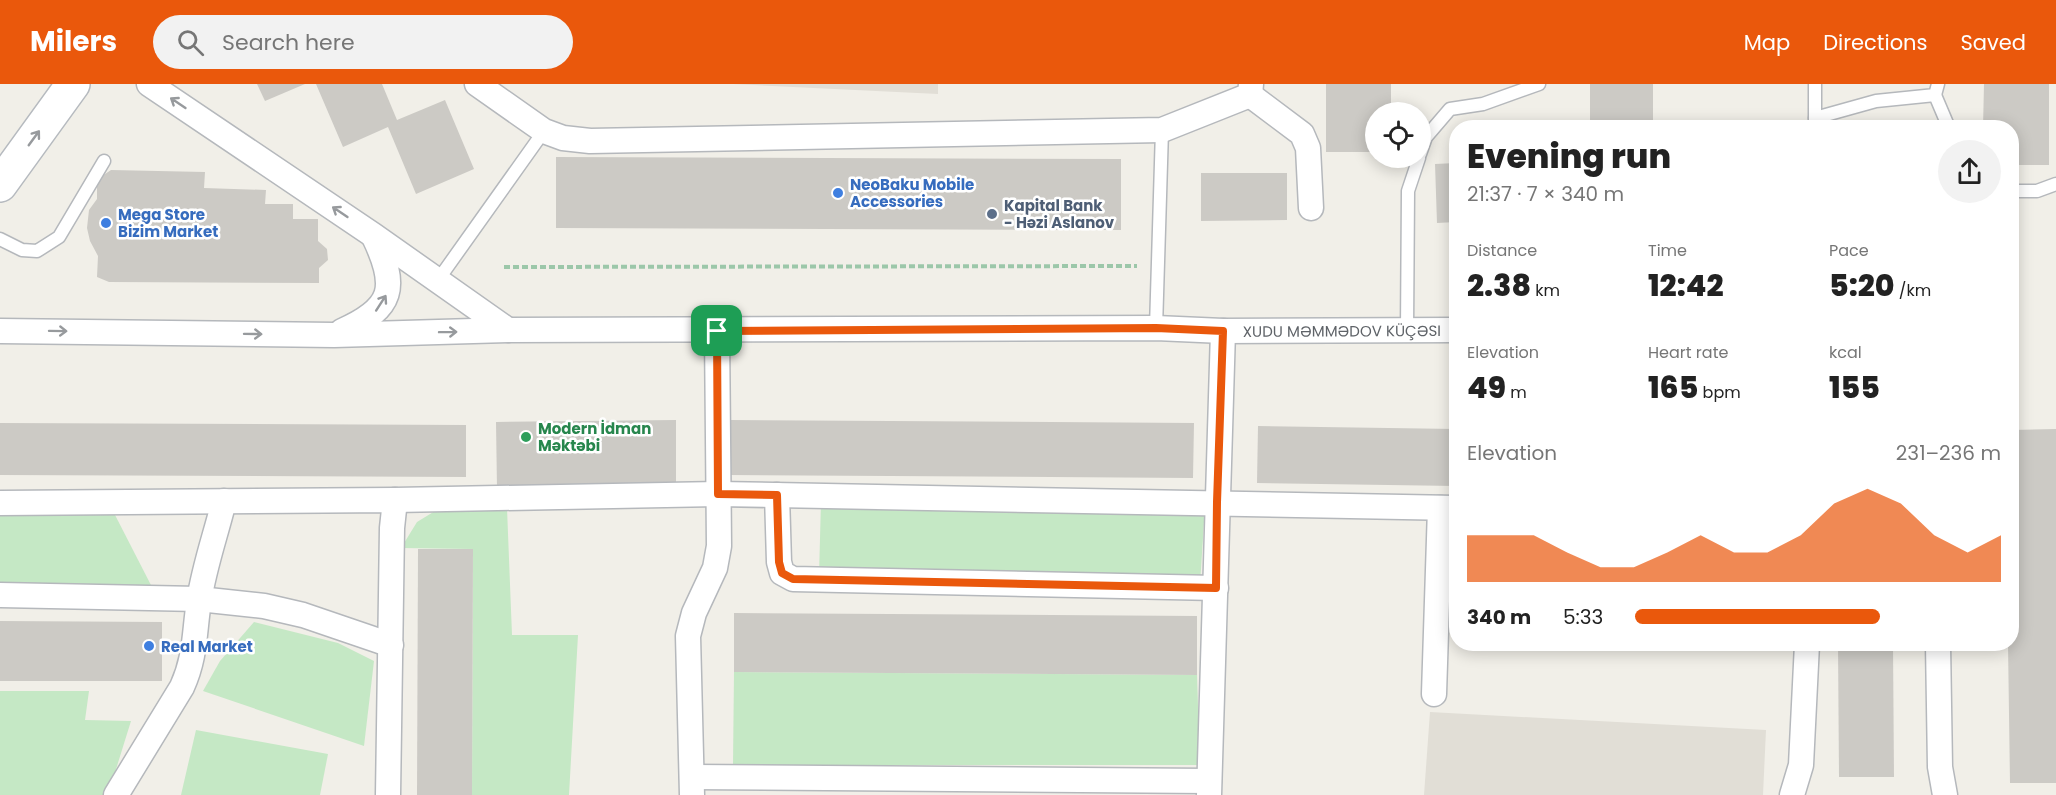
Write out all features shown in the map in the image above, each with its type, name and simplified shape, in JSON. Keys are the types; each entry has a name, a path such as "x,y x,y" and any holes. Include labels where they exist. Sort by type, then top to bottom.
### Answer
{"main road":[{"path":"0,185 73,84"}],"street":[{"path":"149,84 373,235 508,330"},
{"path":"477,84 544,131 563,138 590,141 1162,130 1251,90 1302,134 1308,148 1311,208"},
{"path":"334,335 371,316 381,306 387,294 389,278 386,260 373,235"},
{"name":"XUDU MƏMMƏDOV KÜÇƏSI","path":"0,331 334,335 508,330 1156,328 1223,331 1449,330"},
{"path":"717,331 719,546 715,568 694,614 688,636 692,786 1209,788 1223,331"},
{"path":"0,503 395,500 718,494 1448,508 1434,694"},
{"path":"777,495 779,562 782,573 793,579 1216,588"},
{"path":"388,795 392,528 395,500"},
{"path":"116,795 190,670 194,656 199,599 224,501"},
{"path":"0,595 199,599 264,606 303,615 391,645"},
{"path":"1792,795 1801,765 1806,651"},
{"path":"1938,651 1940,767 1945,795"}],"lane":[{"path":"1431,131 1450,109 1483,104 1539,84"},
{"path":"1815,84 1815,120"},
{"path":"1823,120 1876,101 1936,90 1946,120"},
{"path":"1156,328 1162,130"},
{"path":"438,280 544,131"},
{"path":"0,239 22,250 37,252 59,237 104,161"},
{"path":"1407,330 1408,190 1416,168"},
{"path":"2019,191 2037,191 2056,184"}],"path":[{"path":"504,267 1158,266"}],"shaded area":[{"path":"733,84 938,84 938,94"},
{"path":"1430,712 1766,730 1763,795 1424,795"}],"green space":[{"path":"821,501 1205,507 1200,584 819,576"},
{"path":"507,508 512,635 578,635 569,795 472,795 473,549 401,548 417,522 435,511"},
{"path":"0,513 114,513 154,591 0,587"},
{"path":"254,622 338,643 374,661 364,746 203,691 220,661"},
{"path":"734,672 1197,675 1200,765 733,765"},
{"path":"0,691 89,691 85,720 131,721 108,795 0,795"},
{"path":"196,730 328,754 320,795 181,795"}],"building":[{"path":"257,84 305,84 265,101"},
{"path":"316,84 382,84 397,120 445,100 474,169 416,194 388,127 343,147"},
{"path":"1326,84 1391,84 1391,102 1365,102 1365,152 1326,152"},
{"path":"1590,84 1653,84 1653,120 1590,120"},
{"path":"1984,84 2049,84 2049,165 2019,165 2019,120 1983,120"},
{"name":"NeoBaku Mobile Accessories","path":"556,157 1121,159 1121,230 556,228"},
{"path":"1449,163 1449,222 1437,223 1435,164"},
{"path":"111,170 205,172 204,188 266,190 265,204 293,204 293,219 318,219 318,241 327,249 328,260 319,268 319,283 109,282 97,277 98,256 90,241 87,228 89,210 97,199 97,183"},
{"path":"1201,173 1287,173 1287,220 1201,221"},
{"path":"676,420 676,488 497,489 496,422"},
{"path":"730,420 1194,423 1193,478 729,475"},
{"path":"0,423 466,425 466,477 0,475"},
{"path":"1258,426 1449,429 1449,486 1257,483"},
{"path":"2056,429 2056,783 2010,783 2008,651 2019,651 2019,430"},
{"path":"418,549 473,549 472,795 417,795"},
{"path":"734,613 1197,616 1197,675 734,672"},
{"path":"0,621 162,622 162,681 0,681"},
{"path":"1838,651 1893,651 1894,777 1839,777"}],"place":[{"name":"NeoBaku Mobile Accessories","path":"838,193"},
{"name":"Kapital Bank - Həzi Aslanov","path":"992,214"},
{"name":"Mega Store Bizim Market","path":"106,223"},
{"name":"Modern İdman Məktəbi","path":"526,437"},
{"name":"Real Market","path":"149,646"}],"route":[{"path":"1156,328 1223,331 1216,588 793,579 782,573 779,562 777,495 718,494 717,331 1156,328"}]}
